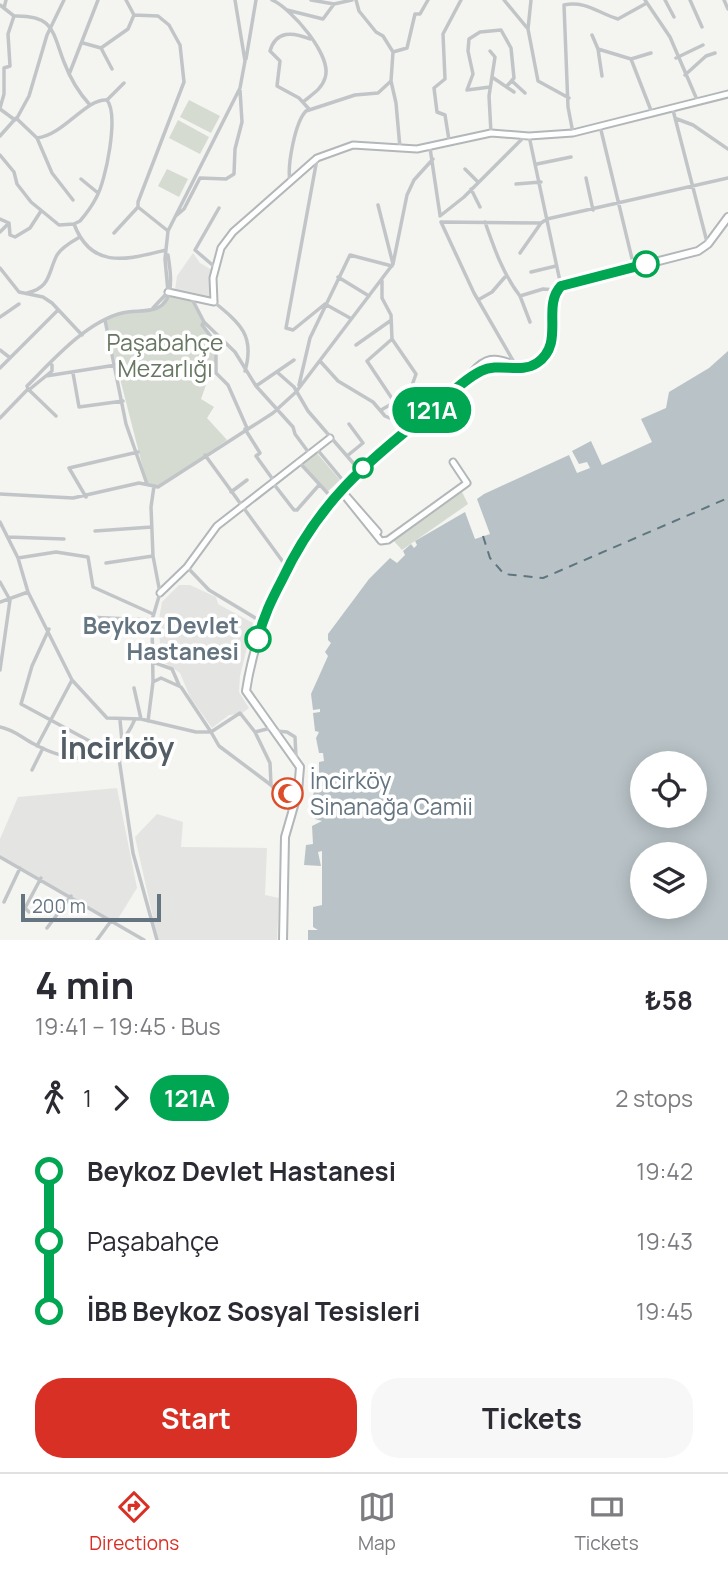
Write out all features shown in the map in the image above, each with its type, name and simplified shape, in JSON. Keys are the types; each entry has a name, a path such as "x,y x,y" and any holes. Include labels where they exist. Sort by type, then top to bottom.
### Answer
{"main road":[{"path":"283,940 285,837 300,767 296,757 272,730 246,691 262,622 287,568 319,513 360,471 466,382 484,361 492,358 518,368 537,363 548,352 552,341 559,288 698,251 708,244 728,217"}],"street":[{"path":"6,0 2,6 14,16 30,15 52,27 70,72 90,105"},
{"path":"0,136 16,119 29,96 64,0"},
{"path":"70,72 98,0"},
{"path":"126,0 134,15"},
{"path":"236,0 245,61"},
{"path":"175,216 184,209 200,178 226,179 233,174 235,149 242,122 240,88 256,0"},
{"path":"272,0 285,10 310,38 323,56 327,69 321,88 303,102"},
{"path":"311,0 334,4 354,0 359,11 383,36 393,52 391,81 400,148"},
{"path":"393,52 407,48 415,14 420,14 428,0"},
{"path":"449,140 445,115 436,112 434,88 445,79 443,34 461,0"},
{"path":"504,0 528,29"},
{"path":"531,0 528,29 538,80 569,98"},
{"path":"665,0 674,17"},
{"path":"690,0 702,27"},
{"path":"724,0 728,9"},
{"path":"573,133 564,5 574,1 591,5 618,19 624,19 645,2 670,37 676,58 698,102"},
{"path":"285,10 323,19 334,4"},
{"path":"101,48 128,29 134,15"},
{"path":"114,233 138,207 139,195 178,105 184,82 180,45 169,25 158,16 134,15"},
{"path":"14,16 8,34 10,66 4,68 4,94 0,109 37,138 52,173 73,200"},
{"path":"490,88 467,90 472,74 469,39 480,32 501,30 512,48 512,81 507,86"},
{"path":"309,110 303,102 277,86 280,61 270,51 275,39 284,34 310,38"},
{"path":"592,35 598,49 602,76"},
{"path":"83,43 101,48 112,69"},
{"path":"676,58 703,46"},
{"path":"598,49 631,59 650,52"},
{"path":"490,51 495,57 490,88 491,133"},
{"path":"685,75 706,56 715,53"},
{"path":"631,59 652,115"},
{"path":"492,77 514,92"},
{"path":"290,181 288,170 302,115 309,110 355,95 378,93 391,81"},
{"path":"512,81 525,93"},
{"path":"37,138 60,131 97,100 107,100 124,83"},
{"path":"0,418 28,389 27,386 82,335 122,313 151,310 161,305 169,292 166,250 168,231 240,88"},
{"path":"214,302 216,268 221,248 233,232 317,159 353,145 430,148 449,140 491,133 529,136 573,133 728,94"},
{"path":"0,155 14,172 17,184 41,211 59,225 80,221 98,193 110,144 111,108 107,100"},
{"path":"673,110 708,244"},
{"path":"677,119 693,125 728,149"},
{"path":"600,125 634,267"},
{"path":"520,296 543,289 559,288 541,182 529,136"},
{"path":"440,215 522,139 529,136"},
{"path":"430,148 441,222 478,300 518,368"},
{"path":"537,164 571,157"},
{"path":"317,159 286,328 293,330 325,304"},
{"path":"0,494 86,497 147,484 158,487 278,409 296,392 393,265 407,195 414,180 433,159"},
{"path":"465,169 478,182"},
{"path":"586,178 593,210"},
{"path":"520,253 541,223 547,219 728,178"},
{"path":"81,179 98,193"},
{"path":"516,184 541,182"},
{"path":"471,189 480,207"},
{"path":"378,205 393,265"},
{"path":"138,207 168,231"},
{"path":"216,268 195,250 219,208"},
{"path":"9,223 10,236 15,237 30,228 41,211"},
{"path":"0,219 9,223"},
{"path":"484,221 504,266 505,277 520,296 530,322"},
{"path":"441,222 541,223"},
{"path":"0,232 9,223"},
{"path":"74,224 80,237 92,251 112,259 166,250"},
{"path":"24,294 44,285 51,277 58,253 80,237"},
{"path":"296,392 304,373 310,338 350,255 393,265"},
{"path":"531,272 556,266"},
{"path":"0,268 24,294 43,297 82,335"},
{"path":"338,277 369,296"},
{"path":"478,300 492,292 505,277"},
{"path":"381,410 411,391 416,374 392,339 390,311 382,298 382,278"},
{"path":"169,292 214,302 250,342 246,372"},
{"path":"191,297 204,322 235,352 256,386 278,409 309,453"},
{"path":"0,317 19,304"},
{"path":"325,304 351,318"},
{"path":"0,368 58,310"},
{"path":"105,320 126,424 147,484"},
{"path":"356,345 390,321"},
{"path":"204,322 202,325 216,343 216,373 228,385 246,429 260,453 256,456 294,510 319,485"},
{"path":"392,339 367,361 395,403"},
{"path":"0,349 10,358"},
{"path":"256,386 294,360"},
{"path":"319,361 338,381 381,410 385,416 410,427"},
{"path":"28,389 32,389 52,371 52,364"},
{"path":"46,376 116,365"},
{"path":"277,372 360,471"},
{"path":"74,373 79,407 123,401"},
{"path":"28,389 56,416"},
{"path":"347,456 363,443 349,424"},
{"path":"148,721 153,682 152,620 160,593 187,567 217,526 330,438"},
{"path":"316,448 346,484"},
{"path":"86,497 69,468 138,452"},
{"path":"205,455 287,568"},
{"path":"298,461 332,498"},
{"path":"340,490 377,536 382,541 388,540 467,483 453,462"},
{"path":"231,492 247,480"},
{"path":"154,486 153,556 160,593"},
{"path":"0,522 18,558 29,592 72,680 107,718 141,719 195,732 211,732 240,713 255,732 270,763 271,785"},
{"path":"95,531 152,527"},
{"path":"8,537 64,539"},
{"path":"18,558 56,552 88,557 93,587 153,614"},
{"path":"106,563 153,556"},
{"path":"187,567 209,590 262,622"},
{"path":"0,582 10,600 0,670"},
{"path":"0,602 29,592"},
{"path":"87,633 86,617 152,620"},
{"path":"49,629 32,667 21,704 108,751"},
{"path":"0,633 6,634"},
{"path":"152,662 172,668 219,746 271,785 290,810"},
{"path":"153,682 161,678 181,687"},
{"path":"37,746 72,680"},
{"path":"134,688 141,719"},
{"path":"0,727 11,729 37,746 81,760 93,759 117,745 128,736 135,719"},
{"path":"120,720 122,741"},
{"path":"255,732 287,732 295,737 296,757"},
{"path":"117,745 133,853 157,940"},
{"path":"32,770 43,748"},
{"path":"0,858 41,878 144,940"},
{"path":"4,902 20,868"},
{"path":"29,912 25,908 41,878"},
{"path":"47,928 72,896"},
{"path":"97,940 111,921"}],"shaded area":[{"path":"193,253 200,263 212,270 209,297 175,290 177,276"},
{"path":"728,351 728,940 308,940 308,930 318,930 313,927 313,907 322,905 322,851 318,852 321,866 304,865 306,845 313,844 312,826 322,821 315,819 320,801 313,799 314,788 319,788 319,762 324,761 323,753 319,753 316,738 319,732 315,731 313,713 320,712 320,709 313,710 311,694 328,656 325,652 331,643 328,634 369,579 390,558 397,563 405,555 403,551 411,544 414,548 417,545 415,541 465,512 475,539 490,534 477,499 484,494 569,455 577,473 590,468 587,462 579,464 572,451 591,441 602,465 652,442 641,419 666,408 669,392 709,368"},
{"path":"179,585 190,585 216,597 218,604 253,623 240,676 239,692 249,708 241,714 229,715 212,728 190,697 180,673 162,661 158,625 162,602"},
{"path":"117,788 137,888 116,922 0,856 0,839 18,797"},
{"path":"157,814 183,822 181,847 267,848 265,895 279,898 277,940 158,940 135,837"}],"green space":[{"path":"189,100 220,116 211,133 180,117"},
{"path":"178,120 209,137 200,154 169,138"},
{"path":"167,169 188,179 179,197 158,186"},
{"name":"Paşabahçe Mezarlığı","path":"168,292 191,297 214,343 216,373 208,379 201,399 214,407 207,418 227,440 158,487 147,484 105,320 122,313 159,307"},
{"path":"315,451 340,480 327,492 301,462"},
{"path":"461,490 468,504 402,550 393,540"}],"ferry route":[{"path":"483,536 490,558 504,574 543,578 728,498"}],"bus line":[{"name":"121A","path":"258,639 264,617 287,568 319,513 346,484 478,372 494,366 518,368 537,363 548,352 552,341 554,297 561,286 646,264"}],"place":[{"name":"Beykoz Devlet Hastanesi","path":"258,639"},
{"name":"İncirköy Sinanağa Camii","path":"287,794"}],"district":[{"name":"İncirköy","path":"117,749"}]}
